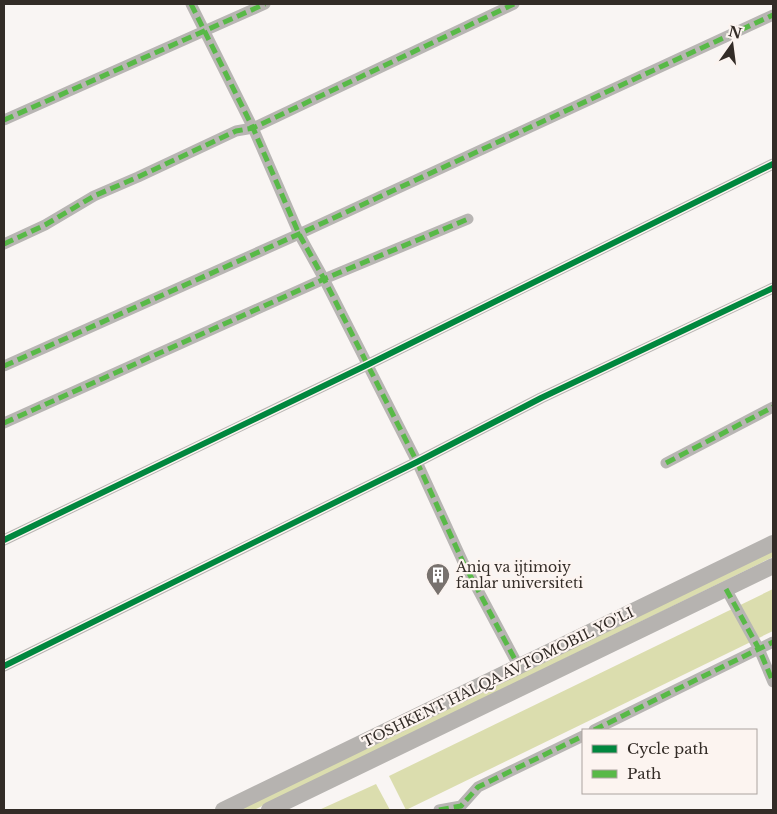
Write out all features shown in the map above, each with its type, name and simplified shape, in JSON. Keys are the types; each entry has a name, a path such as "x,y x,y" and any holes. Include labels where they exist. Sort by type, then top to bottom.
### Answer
{"highway":[{"name":"TOSHKENT HALQA AVTOMOBIL YO'LI","path":"223,810 773,543"},
{"name":"TOSHKENT HALQA AVTOMOBIL YO'LI","path":"269,810 773,566"}],"street":[{"path":"191,4 253,128 299,234 324,279 417,462 463,562 518,667"},
{"path":"4,120 265,4"},
{"path":"4,244 36,229 94,196 236,131 253,128 514,4"},
{"path":"4,366 299,234 773,15"},
{"path":"4,540 367,365 773,164"},
{"path":"4,423 324,279 468,219"},
{"path":"4,666 417,462 542,398 773,288"},
{"path":"666,462 773,407"},
{"path":"726,589 773,682"},
{"path":"596,729 773,642"},
{"path":"439,810 461,806 478,787 582,736"}],"green space":[{"path":"773,550 773,557 254,810 239,810"},
{"path":"773,589 773,631 406,810 389,776"},
{"path":"376,784 390,810 319,810"}],"marked path":[{"path":"191,4 253,128 299,234 324,279 417,462 463,562 519,667"},
{"path":"4,120 265,4"},
{"path":"4,244 45,225 94,196 236,131 253,128 514,4"},
{"path":"4,366 299,234 773,15"},
{"path":"4,423 324,279 468,219"},
{"path":"666,463 773,407"},
{"path":"726,589 759,649 773,682"},
{"path":"596,729 773,642"},
{"path":"439,810 461,806 478,787 582,736"}],"cycle path":[{"path":"4,540 367,365 773,164"},
{"path":"4,666 417,462 541,398 773,288"}],"place":[{"name":"Aniq va ijtimoiy fanlar universiteti","path":"438,596"}]}
